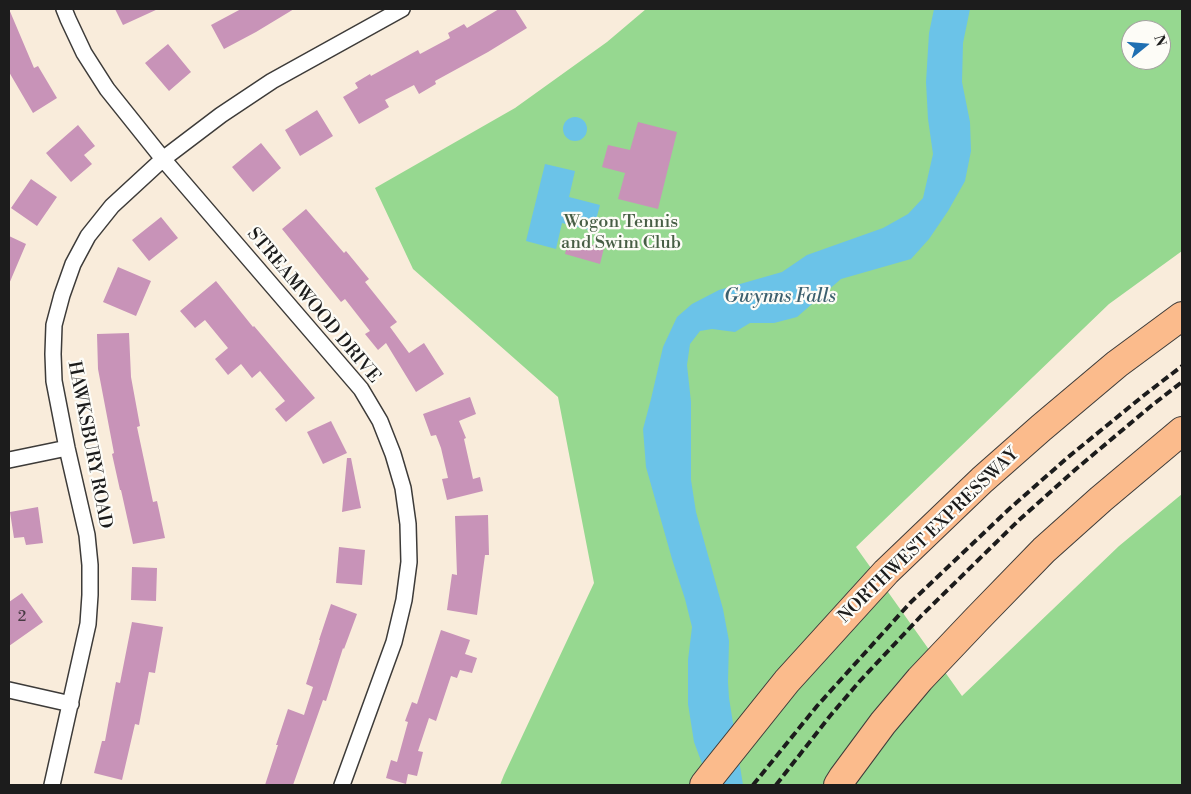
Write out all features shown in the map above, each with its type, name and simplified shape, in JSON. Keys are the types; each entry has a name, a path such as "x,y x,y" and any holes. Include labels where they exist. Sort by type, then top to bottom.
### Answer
{"highway":[{"name":"NORTHWEST EXPRESSWAY","path":"704,785 818,645 886,572 982,480 1041,428 1117,364 1182,316"},
{"path":"838,785 883,722 920,679 1044,550 1182,431"}],"street":[{"name":"STREAMWOOD DRIVE","path":"64,9 84,53 107,89 163,159 361,389 380,421 393,454 403,488 408,524 409,562 404,600 394,642 342,785"},
{"name":"HAWKSBURY ROAD","path":"52,785 88,624 90,595 87,535 54,381 54,325 73,264 88,236 112,206 163,159 221,115 272,81 402,9"},
{"path":"9,460 67,448"},
{"path":"9,690 71,704"}],"green space":[{"name":"Wogon Tennis and Swim Club","path":"646,9 1182,9 1182,251 1109,304 856,547 962,696 1119,546 1182,494 1182,785 500,785 594,583 558,397 413,269 375,188 515,108 607,42"}],"water":[{"name":"Gwynns Falls","path":"934,9 970,9 963,43 962,82 970,122 971,151 965,181 929,239 911,259 841,279 797,317 774,323 750,323 735,332 712,329 700,331 690,344 687,365 691,402 691,480 696,512 723,609 729,641 729,698 743,785 710,785 694,742 688,704 688,660 692,627 646,467 643,429 663,347 677,317 692,304 719,290 782,272 807,255 883,228 908,214 923,198 933,154 928,119 926,82 929,33"},
{"path":"575,117 583,121 587,129 583,137 575,141 567,137 563,129 567,121"},
{"path":"545,164 575,171 569,197 600,205 593,231 562,223 556,249 526,241"}],"building":[{"path":"9,9 34,68 38,66 57,98 33,113 9,72"},
{"path":"115,9 158,9 123,25"},
{"path":"241,9 294,9 224,49 211,25"},
{"path":"499,9 515,9 527,28 435,81 436,84 419,94 414,85 385,100 389,107 359,124 343,97 358,88 355,83 418,50 420,54 450,38 448,33 464,24 467,28"},
{"path":"168,44 191,72 169,91 145,63"},
{"path":"317,110 333,136 300,156 285,130"},
{"path":"638,122 677,132 658,209 618,199 625,173 602,167 608,145 630,150"},
{"path":"78,125 95,146 84,155 92,164 71,182 46,153"},
{"path":"261,143 281,168 253,192 232,167"},
{"path":"31,179 57,197 37,226 11,208"},
{"path":"306,209 344,253 346,251 369,279 365,282 397,322 390,327 409,353 424,343 444,374 416,392 386,343 378,350 365,334 370,331 345,299 341,302 282,229"},
{"path":"161,217 178,238 149,261 132,240"},
{"path":"9,236 26,244 9,284"},
{"path":"569,239 604,248 600,264 565,254"},
{"path":"118,267 151,281 136,316 103,302"},
{"path":"216,281 315,398 286,422 275,409 285,401 260,371 252,378 241,364 228,375 215,359 228,348 205,320 195,328 180,311"},
{"path":"129,333 131,377 140,426 137,427 153,502 157,501 165,538 133,544 112,454 114,453 98,369 97,334"},
{"path":"470,397 476,414 459,421 466,438 464,439 473,479 480,477 483,491 447,500 442,479 448,478 441,448 436,435 431,436 423,414"},
{"path":"331,421 347,453 323,464 307,432"},
{"path":"347,458 351,458 361,508 342,512"},
{"path":"38,507 43,543 26,545 24,537 14,538 10,512"},
{"path":"488,515 489,555 485,555 477,615 447,610 452,574 457,575 455,516"},
{"path":"339,547 365,550 362,585 336,583"},
{"path":"132,567 157,568 156,601 131,600"},
{"path":"22,593 43,622 9,646 9,602"},
{"path":"331,604 357,614 343,648 326,701 323,700 293,785 265,785 288,709 304,715 313,687 306,684"},
{"path":"132,622 163,627 155,673 149,672 139,725 135,724 122,780 94,773 102,741 105,741 116,682 120,683"},
{"path":"441,630 470,640 465,654 477,658 472,673 460,670 457,678 451,676 436,721 429,718 418,751 423,752 417,776 408,774 406,784 386,778 391,760 397,762 408,722 405,721 412,702 417,704"}],"railway":[{"path":"753,785 817,706 910,603 1008,510 1067,458 1182,366"},
{"path":"776,785 859,682 921,616 1018,521 1076,469 1182,382"}]}
